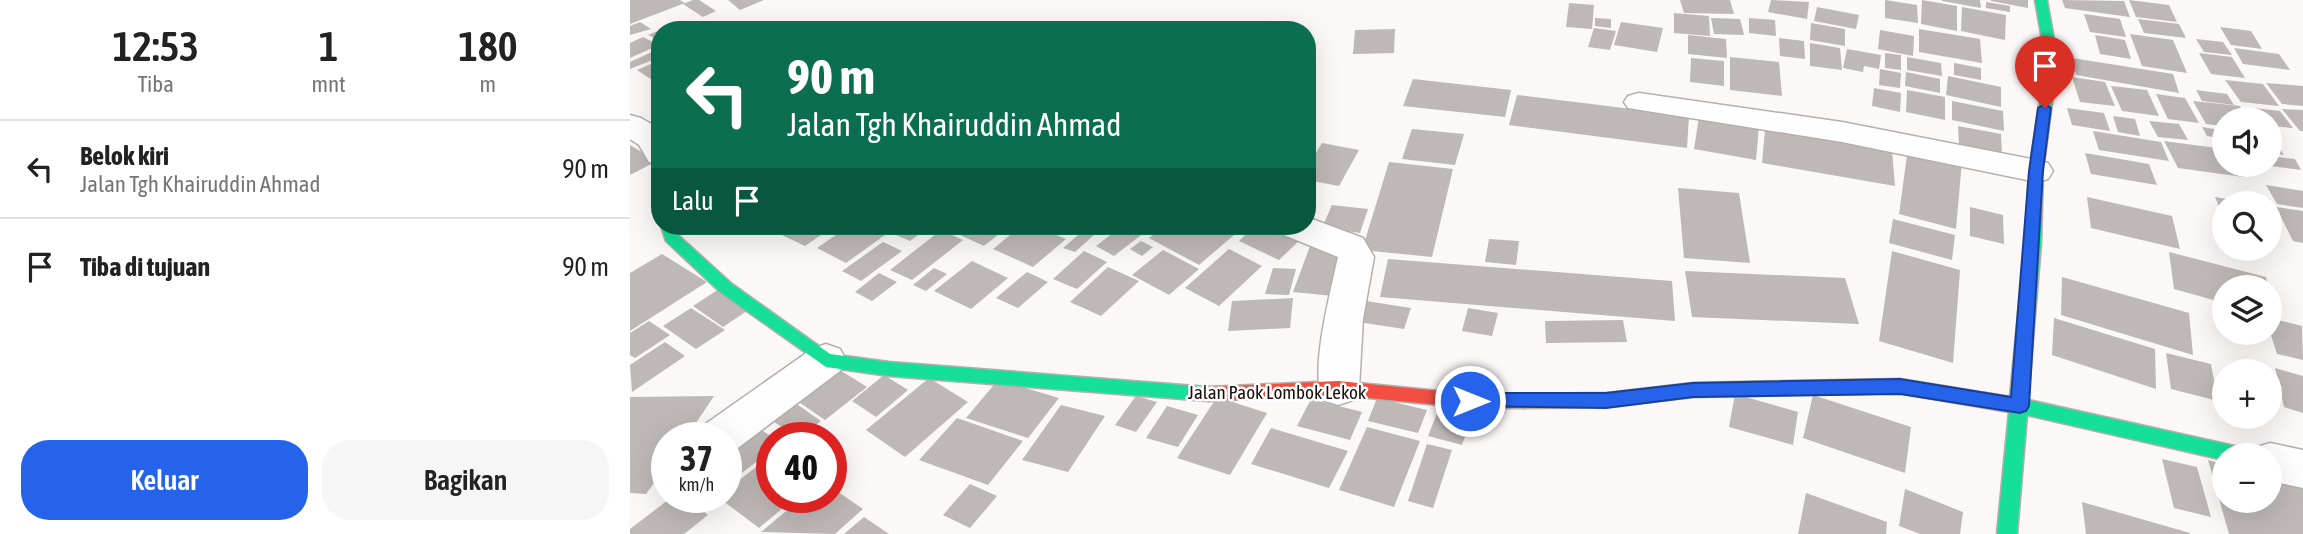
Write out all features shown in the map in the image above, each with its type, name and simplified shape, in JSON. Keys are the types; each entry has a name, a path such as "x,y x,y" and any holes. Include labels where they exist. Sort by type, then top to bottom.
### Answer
{"street":[{"path":"2007,534 2020,406 2036,171 2050,51 2041,0"},
{"path":"1639,102 1842,132 2036,171"},
{"path":"630,125 651,138"},
{"path":"1316,234 1350,247 1356,257 1344,319 1338,388"},
{"name":"Jalan Paok Lombok Lekok","path":"670,235 726,288 827,359 889,369 1214,394 1338,388 1470,401 1606,400 1693,390 1900,386 2020,406 2212,449"},
{"path":"741,422 827,359"},
{"path":"2282,465 2303,469"}],"building":[{"path":"630,0 680,0 685,3 630,24"},
{"path":"699,0 716,11 703,17 683,4"},
{"path":"728,0 764,0 740,10"},
{"path":"1680,0 1730,0 1734,14 1684,13"},
{"path":"1771,0 1809,2 1807,19 1768,12"},
{"path":"1885,0 1917,5 1918,23 1885,18"},
{"path":"1922,0 1957,6 1957,31 1921,24"},
{"path":"1980,0 1981,8 1942,1"},
{"path":"2028,0 2028,8 1991,1"},
{"path":"2062,0 2124,1 2130,17 2065,8"},
{"path":"2129,0 2169,5 2177,22 2136,17"},
{"path":"1986,2 2010,6 2010,12 1986,8"},
{"path":"1569,3 1594,5 1592,29 1566,27"},
{"path":"1817,7 1859,15 1856,29 1814,21"},
{"path":"1962,7 2006,15 2005,40 1961,31"},
{"path":"1674,13 1709,16 1710,36 1674,33"},
{"path":"2084,14 2120,19 2126,37 2090,32"},
{"path":"1595,18 1611,19 1611,28 1595,26"},
{"path":"1711,18 1740,19 1744,35 1714,34"},
{"path":"1749,18 1775,20 1776,36 1749,33"},
{"path":"2138,19 2179,24 2186,38 2144,33"},
{"path":"640,22 651,29 630,35 630,26"},
{"path":"1621,22 1663,28 1657,52 1614,45"},
{"path":"1811,23 1845,29 1845,46 1810,40"},
{"path":"2220,27 2251,31 2262,49 2231,45"},
{"path":"1594,28 1616,31 1610,50 1588,47"},
{"path":"1395,29 1394,53 1353,54 1355,30"},
{"path":"1919,29 1980,39 1982,63 1919,52"},
{"path":"1880,30 1914,36 1913,56 1878,49"},
{"path":"2130,34 2173,40 2187,73 2142,66"},
{"path":"1688,35 1726,39 1727,58 1688,54"},
{"path":"2095,35 2125,40 2131,59 2100,54"},
{"path":"643,37 651,41 651,49 630,58 630,43"},
{"path":"1779,38 1804,41 1805,59 1780,56"},
{"path":"2196,39 2223,42 2232,55 2204,52"},
{"path":"1810,43 1840,48 1842,70 1810,66"},
{"path":"2234,48 2279,54 2290,70 2243,64"},
{"path":"1847,49 1881,55 1879,69 1864,66 1863,72 1843,68"},
{"path":"651,52 651,61 630,69 630,62"},
{"path":"1885,53 1901,55 1901,70 1885,68"},
{"path":"2199,53 2232,57 2245,78 2211,74"},
{"path":"1730,57 1779,62 1782,96 1730,90"},
{"path":"1907,57 1941,63 1942,76 1907,70"},
{"path":"1691,58 1724,61 1724,86 1690,82"},
{"path":"2072,58 2173,74 2179,93 2076,75"},
{"path":"1954,63 1981,68 1981,80 1954,75"},
{"path":"651,64 651,79 637,70"},
{"path":"1880,69 1901,73 1900,88 1879,85"},
{"path":"1906,72 1940,79 1940,93 1905,86"},
{"path":"1948,76 2001,87 2001,107 1946,95"},
{"path":"2072,77 2105,82 2115,106 2080,102"},
{"path":"1413,79 1511,90 1505,117 1403,106"},
{"path":"2225,80 2263,84 2279,106 2241,102"},
{"path":"2266,83 2303,86 2303,106 2282,104"},
{"path":"2111,86 2147,90 2159,116 2122,111"},
{"path":"1874,88 1901,93 1900,112 1872,106"},
{"path":"1907,90 1945,97 1945,120 1906,112"},
{"path":"2196,90 2227,94 2234,105 2202,101"},
{"path":"2156,94 2185,98 2199,123 2168,119"},
{"path":"1517,95 1689,116 1687,148 1509,125"},
{"path":"1952,101 2003,111 2004,131 1952,120"},
{"path":"2193,101 2241,107 2212,107 2212,125 2206,124"},
{"path":"2067,108 2104,113 2110,131 2072,125"},
{"path":"2282,109 2303,110 2303,131 2300,131"},
{"path":"2282,114 2293,128 2282,127"},
{"path":"2113,116 2135,119 2140,136 2118,132"},
{"path":"1699,117 1759,127 1756,160 1694,149"},
{"path":"2149,121 2179,124 2188,140 2158,137"},
{"path":"1958,126 2001,134 2002,155 1959,146"},
{"path":"2202,127 2212,129 2212,137 2207,136"},
{"path":"1412,129 1464,134 1455,165 1402,159"},
{"path":"1765,130 1892,151 1895,186 1762,163"},
{"path":"2093,131 2161,142 2169,161 2099,150"},
{"path":"2164,141 2212,147 2212,173 2178,168"},
{"path":"1322,143 1359,150 1339,186 1316,182 1316,153"},
{"path":"630,145 651,157 651,164 630,175"},
{"path":"1908,148 1962,161 1956,229 1899,214"},
{"path":"2085,153 2149,164 2157,185 2091,174"},
{"path":"2282,157 2295,159 2301,170 2282,168"},
{"path":"1389,162 1453,169 1432,257 1362,250"},
{"path":"2266,185 2303,191 2303,208 2282,205 2282,191 2269,191"},
{"path":"1678,188 1739,193 1750,263 1684,258"},
{"path":"2087,197 2172,216 2180,249 2091,228"},
{"path":"1332,205 1368,209 1360,233 1322,228"},
{"path":"1970,207 2003,215 2004,244 1970,236"},
{"path":"2282,208 2303,211 2303,243 2293,241 2282,219"},
{"path":"1893,219 1955,235 1952,260 1889,243"},
{"path":"782,235 821,235 805,246"},
{"path":"836,235 885,235 846,263 817,248"},
{"path":"896,235 918,235 910,241"},
{"path":"935,235 952,235 963,240 912,280 890,270"},
{"path":"960,235 998,235 984,246"},
{"path":"1010,235 1056,235 1066,239 1033,267 993,249"},
{"path":"1078,235 1094,235 1075,252 1063,248"},
{"path":"1110,235 1141,235 1114,256 1096,246"},
{"path":"1153,235 1234,235 1199,265 1149,238"},
{"path":"1245,235 1292,235 1301,239 1279,260 1239,241"},
{"path":"1489,239 1519,241 1516,265 1485,262"},
{"path":"1141,241 1153,247 1142,256 1130,249"},
{"path":"883,242 902,251 861,281 842,271"},
{"path":"1310,246 1349,250 1334,296 1293,292"},
{"path":"1229,249 1262,266 1219,306 1185,288"},
{"path":"1163,250 1199,269 1169,295 1132,275"},
{"path":"1084,251 1107,262 1077,289 1053,279"},
{"path":"1892,251 1960,270 1953,363 1879,341"},
{"path":"2169,252 2258,275 2212,275 2212,300 2174,289"},
{"path":"662,254 707,282 630,331 630,273"},
{"path":"1388,259 1672,281 1675,321 1380,297"},
{"path":"972,261 1008,278 971,309 934,291"},
{"path":"1108,267 1139,281 1101,316 1070,302"},
{"path":"934,268 947,274 926,291 913,285"},
{"path":"1273,268 1296,269 1289,295 1265,294"},
{"path":"1685,271 1845,278 1859,324 1692,317"},
{"path":"1027,272 1048,282 1018,308 996,298"},
{"path":"879,273 897,282 872,301 855,292"},
{"path":"2062,277 2189,313 2193,355 2061,315"},
{"path":"719,289 750,309 723,327 693,306"},
{"path":"1293,298 1290,328 1228,331 1232,301"},
{"path":"1366,301 1411,308 1404,329 1358,322"},
{"path":"691,308 725,330 696,349 663,326"},
{"path":"1468,308 1498,313 1492,336 1462,331"},
{"path":"2054,318 2155,349 2156,389 2052,355"},
{"path":"1623,320 1627,342 1546,343 1545,321"},
{"path":"649,321 670,335 635,358 630,355 630,333"},
{"path":"2282,321 2302,326 2303,360 2277,354 2274,345 2282,345"},
{"path":"665,342 685,356 632,392 630,365"},
{"path":"2166,353 2211,364 2212,399 2171,389"},
{"path":"832,365 867,387 825,420 790,396"},
{"path":"2282,370 2303,376 2303,413 2284,407"},
{"path":"884,375 908,390 876,417 852,401"},
{"path":"929,378 968,402 905,457 866,430"},
{"path":"998,380 1059,398 1028,438 966,418"},
{"path":"1735,394 1798,412 1793,445 1729,427"},
{"path":"1813,395 1911,427 1905,473 1803,438"},
{"path":"714,396 697,422 651,422 651,487 646,494 630,493 630,397"},
{"path":"1136,396 1157,402 1136,432 1115,425"},
{"path":"1217,397 1267,413 1230,475 1177,458"},
{"path":"788,398 821,421 774,422 765,416"},
{"path":"1377,398 1427,410 1418,433 1368,421"},
{"path":"1311,399 1362,412 1350,440 1297,426"},
{"path":"1441,403 1474,412 1462,445 1428,436"},
{"path":"1061,405 1105,416 1068,472 1022,460"},
{"path":"1167,406 1198,415 1178,447 1146,438"},
{"path":"957,418 1023,441 988,485 919,460"},
{"path":"748,421 756,426 756,462 742,473 742,426"},
{"path":"1367,427 1420,441 1394,507 1339,490"},
{"path":"1271,428 1348,451 1329,488 1251,464"},
{"path":"1427,444 1452,450 1433,508 1408,501"},
{"path":"2162,459 2197,467 2211,517 2174,508"},
{"path":"756,467 756,513 777,513 759,528 739,513 742,513 742,478"},
{"path":"2282,478 2303,482 2303,534 2229,534 2223,513 2282,513"},
{"path":"970,484 997,496 970,528 943,515"},
{"path":"1905,489 1963,512 1960,534 1920,534 1899,526"},
{"path":"1806,493 1887,522 1886,534 1798,534"},
{"path":"847,498 863,509 835,534 761,532 784,513 847,513"},
{"path":"2082,502 2190,533 2190,534 2086,534"},
{"path":"651,513 708,515 684,534 630,534 630,529"},
{"path":"864,517 889,534 844,534"}],"traffic: fast":[{"path":"2007,534 2033,243 2036,171 2048,87 2050,51 2041,0"},
{"path":"670,235 726,288 826,360 889,369 1208,394"},
{"path":"1524,401 1607,400 1693,390 1900,386 2020,406 2212,449"}],"traffic: jam":[{"path":"1208,394 1338,388 1470,401 1524,401"}],"route":[{"path":"1470,401 1606,400 1693,390 1900,386 2020,406 2036,171 2045,108"}]}
